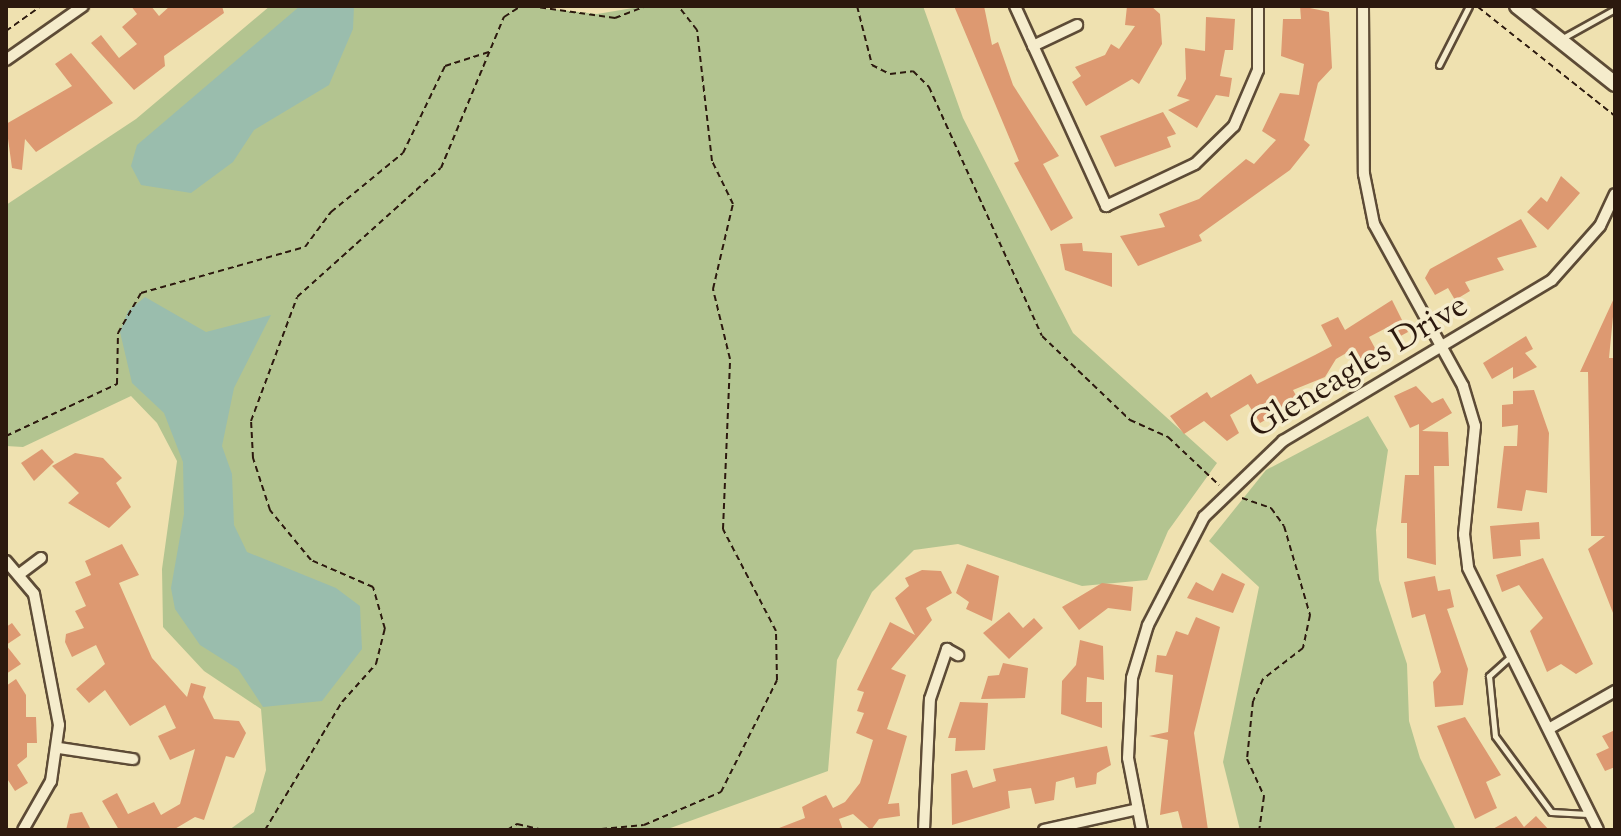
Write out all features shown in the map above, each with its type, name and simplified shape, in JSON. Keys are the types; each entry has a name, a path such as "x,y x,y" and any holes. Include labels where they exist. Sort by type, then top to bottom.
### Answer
{"street":[{"path":"6,60 83,6"},
{"path":"1015,6 1106,206 1195,164 1234,126 1258,70 1258,6"},
{"path":"1363,6 1367,197 1386,254 1441,348 1475,426 1464,534 1468,568 1511,656 1552,727 1598,830"},
{"path":"1517,6 1614,81"},
{"path":"1033,46 1077,25"},
{"name":"Gleneagles Drive","path":"1142,830 1127,731 1138,655 1189,540 1226,489 1283,441 1552,280 1600,226 1615,194"},
{"name":"Gleneagles Drive","path":"1600,226 1615,219"},
{"path":"21,573 41,558"},
{"path":"6,561 21,573 34,594 59,748 44,798 23,830"},
{"path":"924,830 933,682 947,649 958,655"},
{"path":"1552,727 1615,691"},
{"path":"59,748 133,759"},
{"path":"1044,830 1138,809"}],"lane":[{"path":"1439,65 1469,6"},
{"path":"1560,40 1615,9"},
{"path":"1511,656 1489,676 1495,736 1551,812 1593,814"}],"path":[{"path":"6,31 41,6"},
{"path":"265,830 342,702 376,664 385,629 373,587 311,560 270,510 253,458 251,421 297,297 441,168 504,17 521,6"},
{"path":"530,6 615,18 646,6"},
{"path":"591,830 644,825 721,792 777,680 776,631 723,529 730,359 713,289 733,204 712,161 697,30 678,6"},
{"path":"857,6 872,65 890,74 913,71 929,87 1042,336 1130,420 1168,437 1226,489 1277,514 1309,599 1303,648 1263,679 1253,701 1247,759 1264,796 1259,830"},
{"path":"1477,6 1615,116"},
{"path":"6,436 117,384 118,333 141,293 305,247 331,212 403,153 445,66 490,51"},
{"path":"507,830 517,824 544,830"}],"green space":[{"path":"270,6 524,6 597,14 645,6 923,6 963,118 1073,333 1217,463 1168,531 1147,580 1082,586 958,544 914,550 872,592 837,660 828,771 665,830 229,830 254,812 266,770 261,709 204,671 163,627 162,569 177,461 157,423 131,396 23,447 6,446 6,205 136,119"},
{"path":"1368,416 1388,450 1376,530 1379,580 1407,664 1409,721 1420,758 1456,830 1240,830 1223,762 1259,587 1209,541 1266,470"}],"shaded area":[{"path":"300,6 354,6 353,29 329,85 254,130 233,162 191,193 141,185 131,166 137,145"},
{"path":"145,297 206,332 271,315 234,388 222,446 232,474 234,525 247,552 336,588 360,606 362,649 322,701 263,707 238,669 200,645 175,609 171,588 184,514 183,462 164,413 132,383 120,332 128,311"}],"building":[{"path":"131,6 151,6 159,16 170,6 222,6 224,13 164,56 165,66 134,90 91,43 101,35 119,58 137,44 122,27 137,14"},
{"path":"954,6 984,6 992,45 998,42 1013,85 1059,156 1043,164 1073,218 1051,231 1014,163 1019,161"},
{"path":"1127,6 1151,6 1160,14 1162,44 1139,84 1132,79 1086,106 1072,82 1081,76 1075,67 1105,55 1111,44 1119,49 1135,26 1125,25"},
{"path":"1300,6 1329,12 1332,68 1318,83 1304,140 1310,145 1290,170 1199,235 1202,241 1138,266 1120,236 1165,227 1159,214 1199,199 1246,159 1254,164 1276,140 1262,131 1280,93 1299,95 1304,64 1281,56 1283,19 1301,19"},
{"path":"1206,17 1235,19 1233,50 1225,50 1220,76 1232,78 1229,97 1216,95 1197,128 1168,110 1190,100 1177,96 1186,79 1185,48 1205,51"},
{"path":"71,53 113,103 36,152 25,139 22,170 12,168 6,124 72,86 55,64"},
{"path":"1163,112 1176,134 1167,137 1171,147 1115,167 1100,136"},
{"path":"1561,176 1580,193 1548,230 1527,212 1541,197 1547,202"},
{"path":"1521,219 1537,247 1497,258 1504,270 1465,282 1470,291 1455,300 1448,288 1435,295 1425,278 1430,269"},
{"path":"1082,243 1083,251 1112,253 1112,287 1065,270 1060,244"},
{"path":"1615,296 1609,358 1615,358 1615,618 1588,549 1605,536 1591,536 1588,372 1580,372"},
{"path":"1392,300 1408,332 1395,339 1388,327 1369,337 1376,350 1361,359 1355,348 1336,359 1325,377 1293,390 1299,401 1260,423 1248,404 1230,415 1239,433 1227,441 1204,421 1184,434 1170,416 1207,392 1211,398 1251,374 1257,384 1315,355 1332,346 1321,325 1338,317 1345,330"},
{"path":"1526,336 1533,349 1525,353 1537,367 1513,379 1513,367 1492,379 1483,363"},
{"path":"1416,386 1432,403 1443,398 1452,413 1422,431 1448,432 1449,466 1434,466 1436,565 1407,558 1407,523 1401,523 1405,475 1419,475 1419,424 1410,428 1394,396"},
{"path":"1534,390 1549,433 1547,493 1526,490 1522,511 1497,508 1504,446 1517,446 1518,425 1502,427 1502,405 1513,404 1513,391"},
{"path":"42,449 54,462 34,481 21,463"},
{"path":"75,453 103,458 122,478 116,483 131,507 109,528 68,503 79,493 52,466"},
{"path":"1539,522 1540,539 1520,540 1521,556 1493,559 1490,526"},
{"path":"122,544 139,575 119,583 152,658 187,697 191,683 206,687 203,697 214,719 239,721 246,733 234,758 226,756 204,820 195,817 173,830 119,830 102,801 117,793 128,814 154,802 161,815 180,804 195,749 170,760 158,736 176,728 165,705 130,726 105,690 89,703 76,689 105,664 96,645 72,657 65,642 66,634 84,628 75,611 86,606 75,582 91,575 85,561"},
{"path":"1543,558 1593,664 1576,674 1561,664 1547,672 1530,631 1543,618 1519,585 1502,592 1496,575"},
{"path":"967,564 999,576 992,621 966,609 969,602 956,593"},
{"path":"922,570 941,571 952,593 926,608 932,620 891,669 906,675 887,729 907,736 888,804 899,803 900,816 879,819 871,830 853,814 839,819 843,830 774,830 805,818 802,807 826,795 833,808 845,802 860,783 873,740 856,733 864,713 857,711 864,692 857,690 890,622 915,635 895,598 909,586 905,578"},
{"path":"1222,573 1245,584 1233,613 1187,598 1196,582 1213,591"},
{"path":"1435,576 1438,591 1450,589 1454,607 1447,609 1468,669 1463,705 1435,707 1433,682 1441,672 1425,614 1412,618 1404,582"},
{"path":"1102,583 1133,587 1131,611 1108,608 1079,630 1062,607"},
{"path":"1009,612 1023,628 1034,618 1043,628 1009,659 983,633"},
{"path":"1196,617 1220,627 1194,733 1208,830 1183,830 1178,811 1160,815 1168,740 1149,736 1168,732 1173,675 1155,672 1157,655 1166,656 1176,631 1188,635"},
{"path":"12,623 21,635 6,645 6,627"},
{"path":"1080,640 1103,646 1104,680 1087,677 1086,702 1102,702 1102,728 1061,714 1062,681 1076,665"},
{"path":"6,645 21,664 6,674"},
{"path":"1003,663 1028,668 1025,698 981,699 988,676 999,675"},
{"path":"16,679 26,695 26,717 36,717 37,743 27,743 27,757 17,765 28,783 15,791 6,777 6,686"},
{"path":"960,702 988,703 985,750 955,751 956,738 948,738"},
{"path":"1465,717 1501,775 1486,782 1497,808 1475,819 1437,726"},
{"path":"1615,730 1615,767 1605,771 1596,754 1609,748 1602,736"},
{"path":"1107,746 1111,765 1097,773 1096,784 1076,788 1074,777 1056,782 1054,800 1035,804 1031,788 1008,791 1010,808 952,825 951,774 967,770 973,788 996,781 993,769"},
{"path":"82,812 91,830 66,830 70,814"},
{"path":"1516,816 1524,827 1536,816 1549,830 1491,830"}]}
